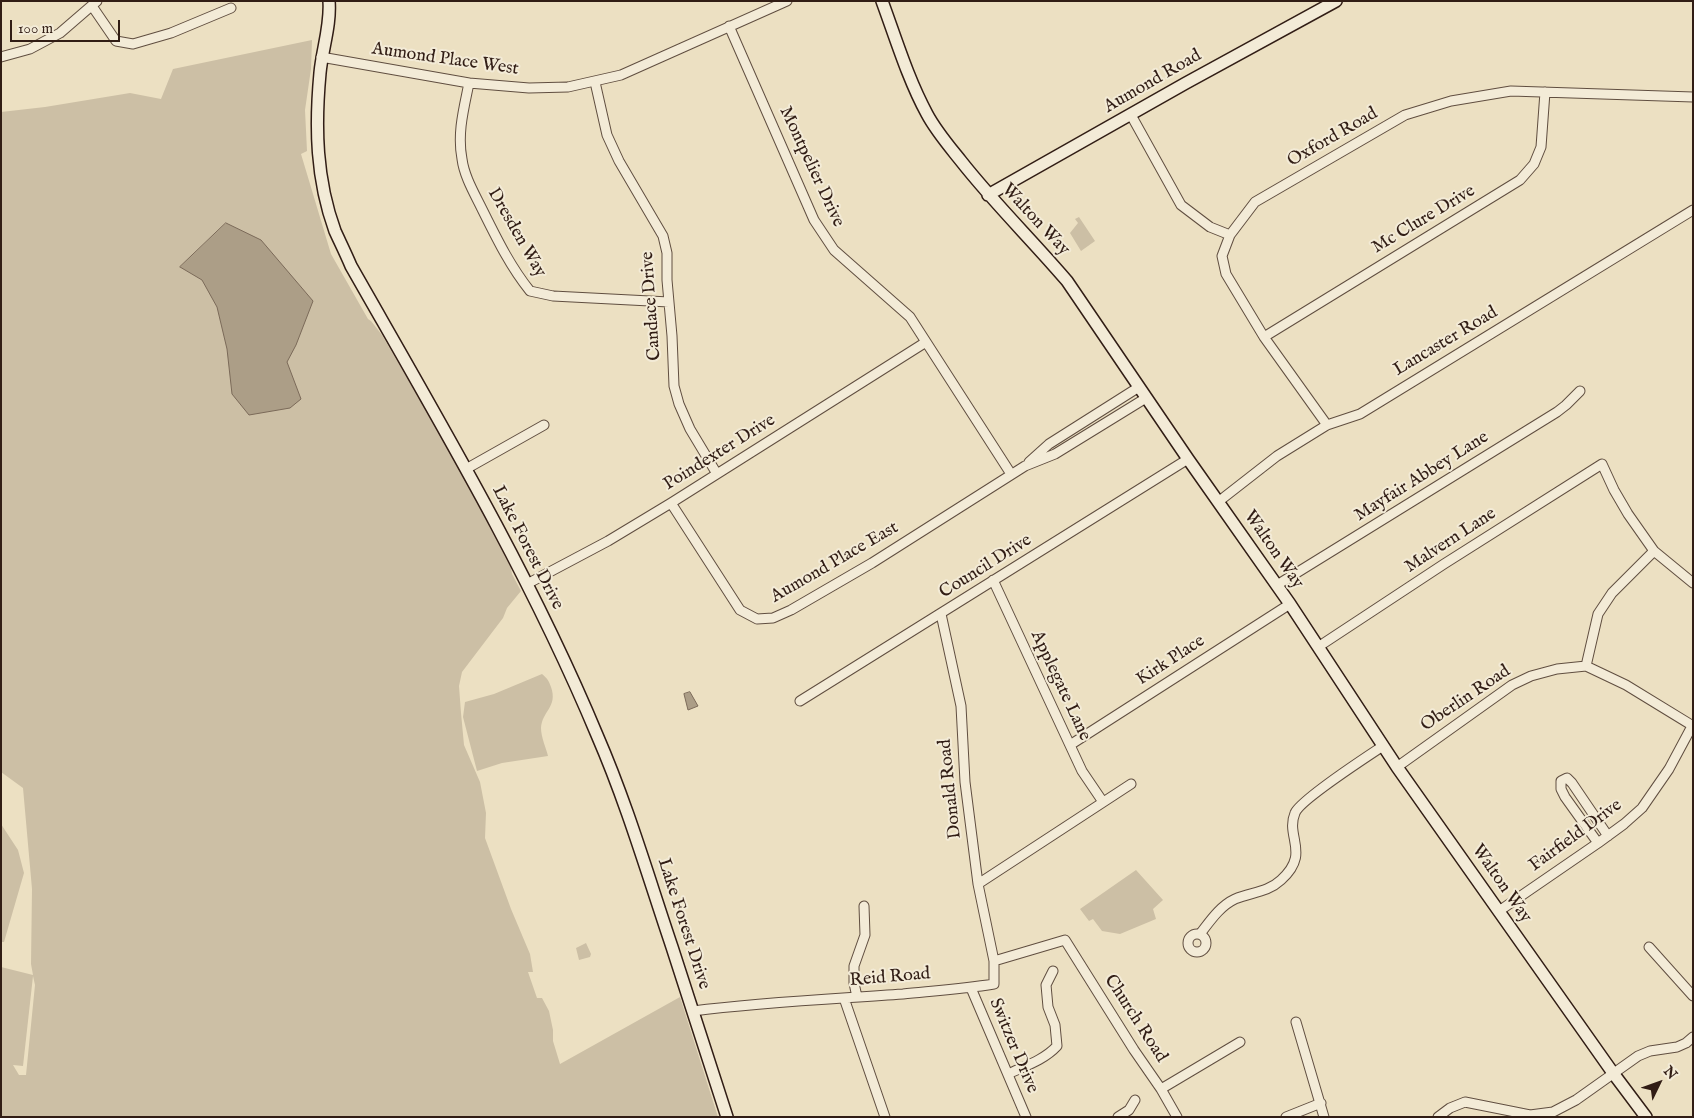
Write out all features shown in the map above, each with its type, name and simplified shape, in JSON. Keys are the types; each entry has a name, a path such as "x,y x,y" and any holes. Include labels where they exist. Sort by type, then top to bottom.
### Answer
{"street":[{"name":"Lake Forest Drive","path":"329,1 317,111 318,159 324,192 335,230 351,266 466,469 527,584 580,696 620,789 638,839 728,1117"},
{"name":"Aumond Place West","path":"322,57 469,83 529,88 568,87 621,75 787,1"},
{"name":"Walton Way","path":"882,1 911,81 928,116 988,195 1067,281 1188,459 1290,604 1383,746 1613,1074 1646,1117"},
{"name":"Aumond Road","path":"988,195 1336,1"},
{"path":"1,57 30,49 60,33 94,4 116,41 133,44 171,32 231,8"},
{"name":"Montpelier Drive","path":"729,26 814,220 834,250 910,317 1011,474"},
{"name":"Candace Drive","path":"595,82 607,135 619,161 663,236 667,253 674,386 679,404 690,429 717,474"},
{"name":"Dresden Way","path":"469,83 460,125 462,160 472,187 492,229 508,259 530,291 553,296 670,302"},
{"name":"Oxford Road","path":"1327,426 1264,337 1226,274 1222,256 1230,235 1255,202 1405,115 1451,101 1510,91 1693,96"},
{"name":"Mc Clure Drive","path":"1264,337 1520,180 1534,164 1541,147 1545,92"},
{"path":"1131,115 1181,205 1210,227 1230,235"},
{"name":"Lancaster Road","path":"1218,502 1277,456 1327,426 1360,414 1693,210"},
{"name":"Poindexter Drive","path":"527,584 608,541 671,503 926,342"},
{"name":"Aumond Place East","path":"1025,466 1049,444 1139,387"},
{"name":"Mayfair Abbey Lane","path":"1276,585 1557,412 1580,391"},
{"name":"Aumond Place East","path":"671,503 740,610 757,619 773,618 817,596 1011,474 1055,454 1146,398"},
{"path":"466,469 544,425"},
{"name":"Council Drive","path":"800,701 1188,459"},
{"name":"Malvern Lane","path":"1318,647 1444,564 1602,464 1628,514 1654,551"},
{"path":"1693,583 1654,551 1612,593 1598,614 1586,666 1626,685 1693,726"},
{"name":"Applegate Lane","path":"993,580 1082,771 1103,802"},
{"name":"Kirk Place","path":"1070,744 1290,604"},
{"name":"Donald Road","path":"941,614 961,706 965,782 978,884 994,961"},
{"name":"Oberlin Road","path":"1397,766 1512,685 1531,676 1556,669 1586,666"},
{"name":"Fairfield Drive","path":"1499,911 1608,836 1642,808 1669,769 1693,726"},
{"path":"1200,934 1229,902 1266,890 1280,881 1293,865 1296,852 1293,822 1295,811 1338,776 1383,746"},
{"path":"1598,843 1561,789 1562,782 1566,778 1572,783 1608,836"},
{"path":"978,884 1131,784"},
{"path":"857,997 854,983 854,966 865,935 864,906"},
{"name":"Church Road","path":"994,961 1065,940 1177,1117"},
{"path":"1649,947 1693,996"},
{"name":"Reid Road","path":"693,1011 792,1001 971,988 994,984 994,961"},
{"path":"1008,1074 1050,1054 1057,1046 1055,1025 1048,1008 1046,985 1053,971"},
{"name":"Switzer Drive","path":"971,988 1026,1117"},
{"path":"844,998 885,1117"},
{"path":"1296,1022 1324,1117"},
{"path":"1438,1117 1450,1108 1465,1102 1530,1115 1553,1112 1576,1100 1638,1056 1650,1051 1677,1047 1686,1043 1693,1036"},
{"path":"1161,1089 1240,1042"},
{"path":"1118,1117 1129,1110 1135,1100"},
{"path":"1286,1117 1321,1103"}],"shaded area":[{"path":"312,40 311,69 305,110 307,151 301,154 331,254 368,319 382,335 478,500 521,591 462,672 459,686 461,713 464,745 480,782 486,813 485,838 530,954 533,972 528,972 537,998 542,998 549,1011 553,1041 560,1064 680,997 718,1117 1,1117 1,967 33,975 31,964 32,889 23,788 1,772 1,112 130,93 161,99 173,69","holes":["33,976 35,985 26,1075 19,1075 13,1065 23,1066"]},
{"path":"1079,217 1095,241 1081,251 1070,233 1078,223 1075,219"},
{"path":"226,223 261,240 313,301 296,345 287,362 301,399 290,408 249,415 232,394 227,349 217,307 202,280 180,267"},
{"path":"542,674 549,681 553,694 553,699 541,728 548,756 502,763 477,771 463,717 465,702 494,694"},
{"path":"690,692 698,706 688,710 684,694"},
{"path":"1,824 18,850 24,873 4,942 1,942"},
{"path":"1136,870 1163,900 1153,909 1156,919 1120,934 1102,931 1093,919 1089,921 1080,909"},
{"path":"586,943 591,954 590,957 579,960 576,948"}]}
